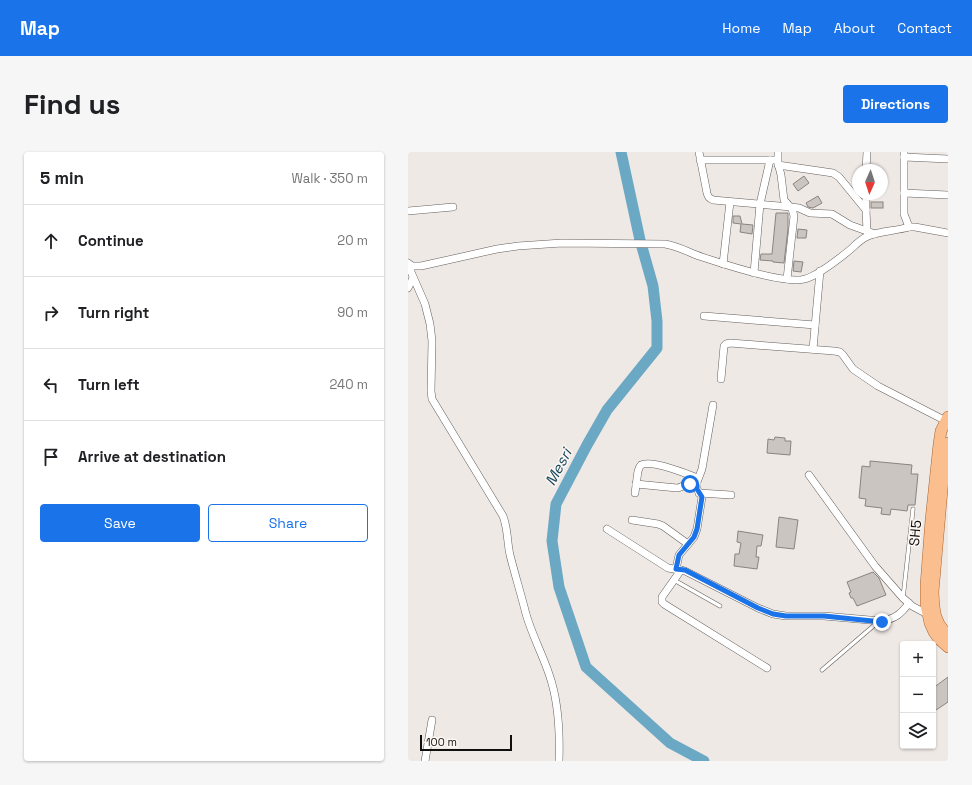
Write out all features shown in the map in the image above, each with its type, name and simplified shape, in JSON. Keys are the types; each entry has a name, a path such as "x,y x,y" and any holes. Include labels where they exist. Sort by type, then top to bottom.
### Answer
{"main road":[{"name":"SH5","path":"946,423 941,431 939,444 931,520 926,605 931,615 942,630 948,635"},
{"name":"SH5","path":"948,443 944,468 933,592 934,610 931,615 930,623 939,639 948,648"}],"street":[{"path":"866,164 867,152"},
{"path":"909,227 904,214 904,154 948,159"},
{"path":"866,210 839,177 833,173 778,159 770,160 732,156 700,156 708,197 713,200 791,207 799,208 810,213 832,214 850,225 875,234"},
{"path":"778,159 784,200 794,212 787,279"},
{"path":"754,273 760,204 770,160"},
{"path":"904,193 948,195"},
{"path":"866,200 867,231"},
{"path":"723,264 730,202"},
{"path":"408,211 452,207"},
{"path":"409,264 416,267 498,249 562,243 665,244 754,273 795,280 805,279 820,271 868,236 902,230 909,227 948,233"},
{"path":"409,264 413,278 425,304 430,324 432,341 432,399 503,516 506,524 510,553 529,624 554,688 558,717 558,761"},
{"path":"813,349 820,271"},
{"path":"408,288 413,278"},
{"path":"704,316 815,325"},
{"path":"721,379 724,346 730,343 840,352 853,369 867,379 946,423"},
{"path":"713,405 702,469 698,481 697,489 702,497 697,529 694,537 679,555 678,570 674,580 662,597 662,602 767,668"},
{"path":"635,493 639,468 641,465 646,464 664,466 698,481"},
{"path":"809,475 876,566 903,598 912,606 931,615"},
{"path":"636,484 680,488 684,485 698,481"},
{"path":"699,493 732,495"},
{"path":"632,520 658,524 688,544"},
{"path":"607,529 668,568 685,570 758,608 773,614 786,616 824,616 878,621 889,620 898,616 909,603"},
{"path":"425,761 432,720"}],"lane":[{"path":"903,598 913,509"},
{"path":"674,580 720,606"},
{"path":"822,670 878,621"}],"building":[{"path":"804,176 809,183 798,191 793,184"},
{"path":"818,196 822,203 813,208 808,207 806,203"},
{"path":"871,202 883,202 883,208 871,208"},
{"path":"776,213 788,213 788,229 784,263 760,260 761,254 772,254"},
{"path":"733,216 740,216 742,224 753,225 752,234 740,232 741,224 733,223"},
{"path":"798,229 807,230 806,238 797,238"},
{"path":"794,261 803,262 801,272 793,271"},
{"path":"775,437 785,438 785,441 791,441 790,455 767,453 768,439 774,440"},
{"path":"870,461 912,465 911,474 918,474 915,505 908,505 907,511 891,509 890,515 881,514 882,508 865,506 866,499 859,498 862,466 870,467"},
{"path":"779,517 798,520 794,549 776,547"},
{"path":"738,531 763,535 761,546 757,546 756,557 759,557 757,569 734,566 735,554 739,554 741,543 737,542"},
{"path":"873,572 879,578 886,595 857,606 853,598 851,598 849,593 851,592 847,582"},
{"path":"948,677 948,702 936,710 936,686"}],"waterway":[{"name":"Mesri","path":"621,152 640,240 653,286 657,321 657,348 607,410 587,445 556,504 552,541 559,587 586,667 670,743 704,761"}],"route":[{"path":"690,484 697,485 698,492 702,497 697,529 694,537 679,555 676,569 685,570 758,608 773,614 786,616 824,616 882,622"}]}
